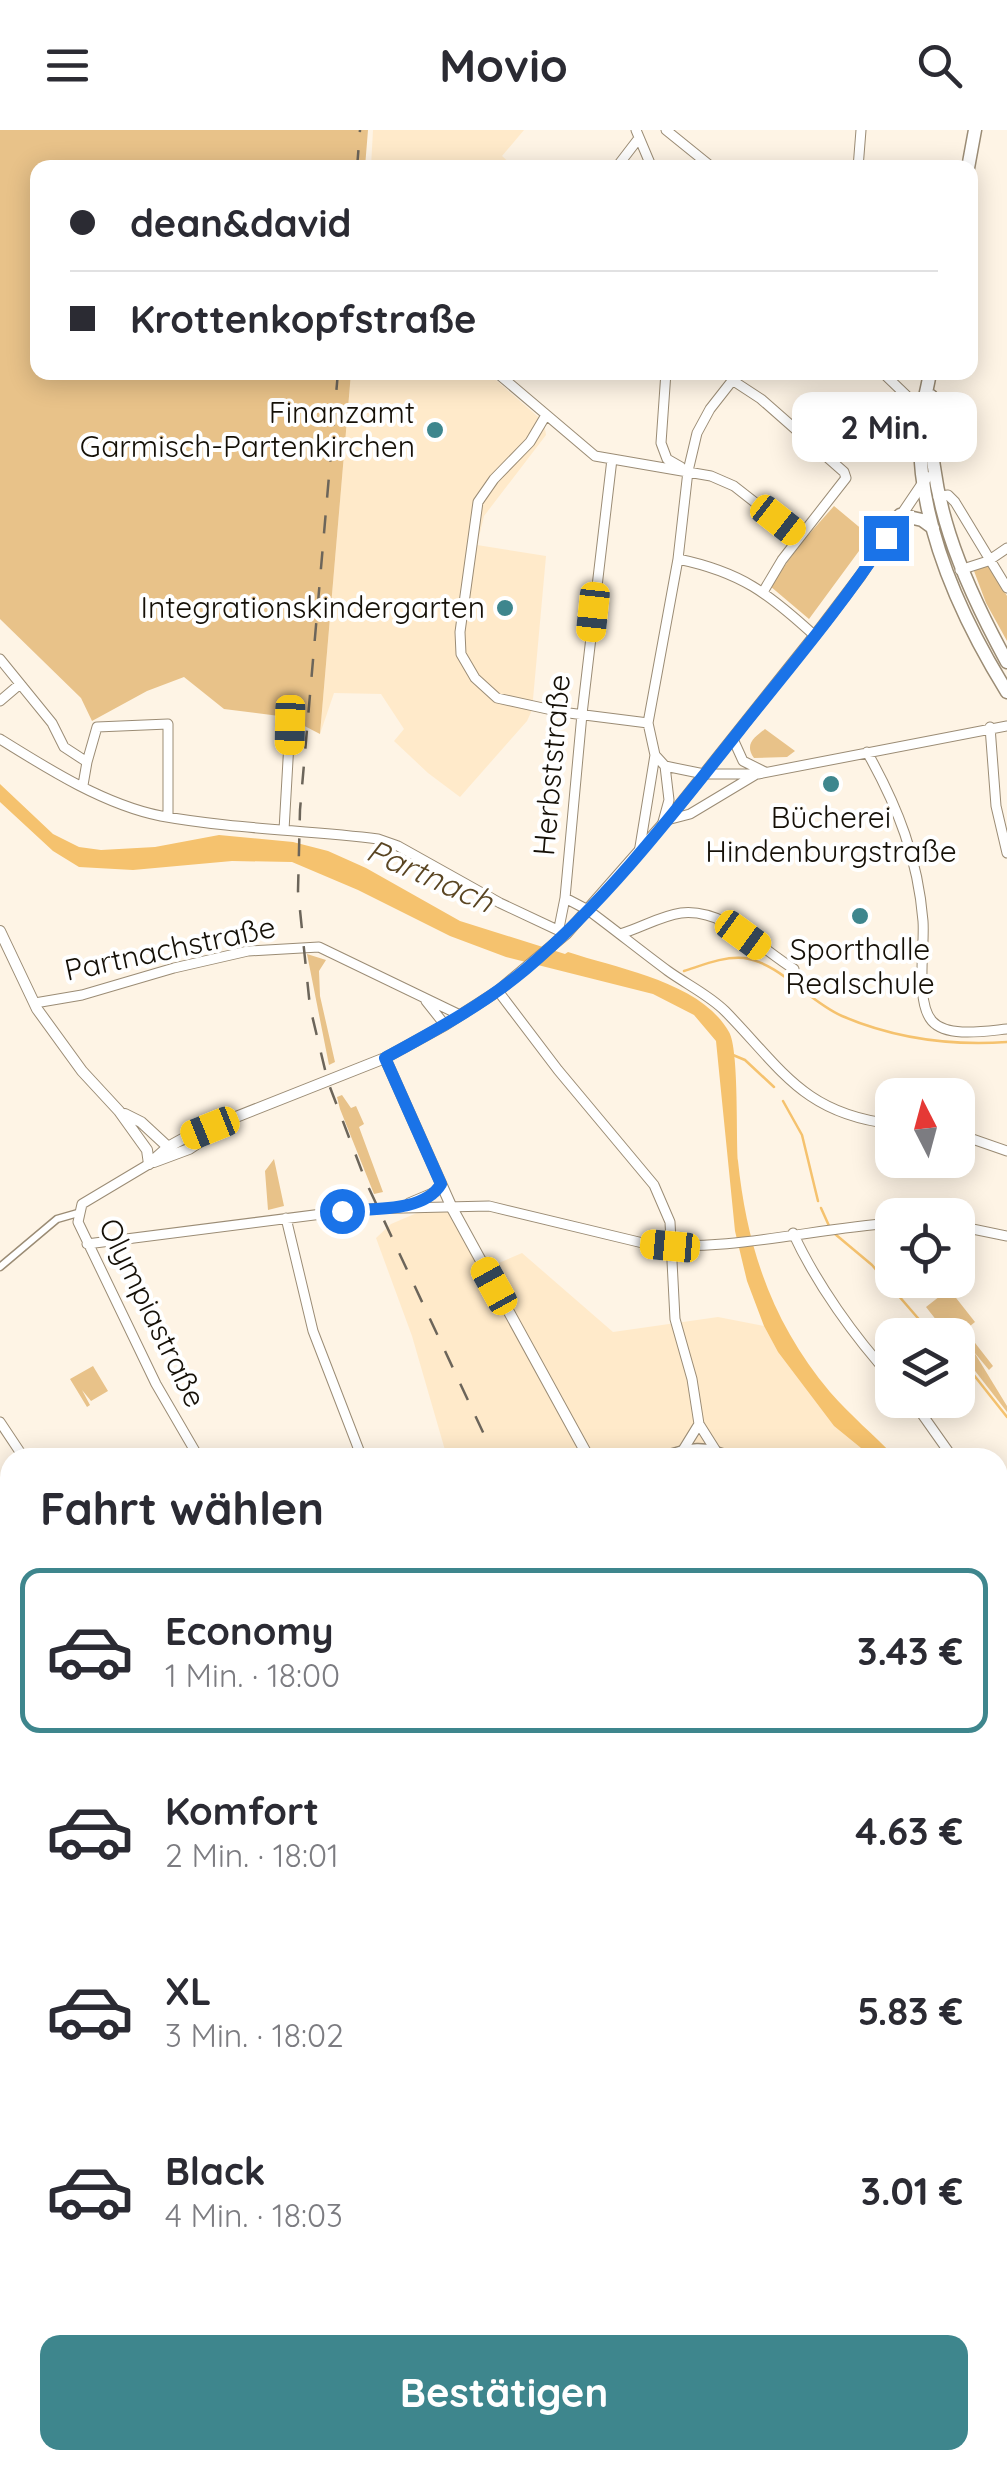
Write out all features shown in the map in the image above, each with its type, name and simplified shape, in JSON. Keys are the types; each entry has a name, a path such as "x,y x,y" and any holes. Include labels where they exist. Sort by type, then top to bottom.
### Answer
{"main road":[{"path":"970,160 976,130"},
{"path":"928,380 920,434 933,528 1007,692"},
{"path":"929,380 927,476 938,497 955,572"},
{"path":"900,515 922,520 933,528"},
{"path":"985,636 1007,662"}],"street":[{"path":"666,130 703,160"},
{"path":"859,160 861,130"},
{"path":"621,160 637,134"},
{"path":"637,134 648,160"},
{"path":"505,380 595,456 688,470 734,486 799,537"},
{"path":"665,380 661,443 667,458 688,470"},
{"path":"639,853 655,755 648,723 678,559 688,470 697,433 733,380"},
{"path":"741,380 844,472 846,478 799,537 763,592"},
{"path":"891,380 910,398 922,402"},
{"path":"546,415 530,442 494,478 478,502 460,632 461,654 475,678 496,698 648,723"},
{"name":"Herbststraße","path":"562,931 612,458"},
{"path":"149,1164 166,1146 385,1058 460,1016 527,968 588,910 704,774 861,576 927,476"},
{"path":"938,497 952,498 1007,588"},
{"path":"955,572 1007,548"},
{"path":"678,559 751,582 815,636"},
{"path":"0,659 52,723 64,746 86,762"},
{"path":"0,701 20,684"},
{"path":"83,785 97,727 168,724 168,816"},
{"path":"284,830 290,725"},
{"path":"665,766 704,774 763,773 1007,726"},
{"path":"990,727 996,806 1007,854"},
{"path":"733,738 743,761 763,773"},
{"path":"0,739 119,803 168,816 218,826 378,839 398,846 500,904 562,931"},
{"path":"868,752 892,796 916,867 924,928 924,1007 934,1024 956,1032 1007,1028"},
{"path":"655,755 665,766 669,800 664,823"},
{"path":"664,823 690,814 763,773"},
{"name":"Herbststraße","path":"565,898 588,910 724,1010 766,1060 796,1087 817,1101 875,1120"},
{"path":"620,934 682,913 704,914 723,920 794,969"},
{"path":"635,944 642,928"},
{"path":"0,931 34,1003 72,1059 120,1111 147,1150 149,1164"},
{"name":"Partnachstraße","path":"34,1003 266,948 319,947 460,1016"},
{"path":"498,990 654,1185 670,1222 675,1319 692,1379 699,1424 718,1448"},
{"name":"Partnachstraße","path":"424,998 445,1025"},
{"path":"385,1058 452,1208 584,1448"},
{"path":"120,1111 140,1122 166,1146"},
{"path":"149,1164 189,1149 226,1124"},
{"path":"975,1140 1007,1151"},
{"name":"Olympiastraße","path":"149,1164 87,1200 78,1213 87,1244 156,1384 193,1448"},
{"path":"396,1206 424,1198 441,1184"},
{"path":"87,1244 396,1206 452,1208 466,1204 670,1246 730,1244 818,1229 875,1224"},
{"path":"0,1267 46,1226 78,1213"},
{"path":"286,1218 313,1330 358,1448"},
{"path":"975,1229 1007,1236"},
{"path":"793,1233 816,1276 875,1359"},
{"path":"925,1418 946,1448"},
{"path":"0,1422 17,1448"},
{"path":"683,1448 699,1424"}],"shaded area":[{"path":"0,130 368,130 366,160 30,160 30,380 350,380 320,734 287,717 224,709 184,677 147,691 92,721 81,698 0,619"},
{"path":"373,130 524,130 502,156 506,160 371,160"},
{"path":"350,380 496,380 544,422 546,435 484,516 477,545 546,556 532,710 527,721 460,797 394,741 404,729 381,694 334,693 320,734"},
{"path":"834,506 870,536 809,619 770,586"},
{"path":"988,563 1007,596 1007,641 974,571"},
{"path":"765,729 795,751 787,757 754,758 751,744"},
{"path":"0,784 53,834 79,847 155,847 219,835 293,842 328,851 460,921 634,972 699,1001 716,1015 732,1041 742,1193 766,1284 810,1366 886,1448 861,1448 834,1426 778,1352 764,1326 747,1281 735,1231 716,1041 694,1015 653,994 506,957 450,936 292,862 232,861 133,870 79,867 53,851 0,802"},
{"path":"307,954 326,960 319,971 320,996 335,1062 329,1065"},
{"path":"342,1095 351,1108 356,1106 364,1124 359,1127 383,1192 374,1194 340,1109 337,1097"},
{"path":"274,1159 284,1206 268,1210 265,1171"},
{"path":"445,1201 487,1268 522,1253 613,1332 718,1317 764,1326 778,1352 834,1426 861,1448 444,1448 412,1336 376,1238 391,1224"},
{"path":"938,1298 956,1298 972,1318 935,1318 926,1307"},
{"path":"975,1343 993,1366 989,1370 975,1353"},
{"path":"975,1354 1007,1406 1007,1412 975,1371"},
{"path":"93,1366 108,1391 91,1401 82,1390 90,1405 87,1407 70,1379"}],"waterway":[{"path":"684,971 744,958 770,967 830,1010 862,1024 923,1039 1007,1042"},
{"path":"733,1055 745,1060 774,1087"},
{"path":"783,1101 802,1135 818,1201"},
{"path":"821,1208 830,1228"},
{"path":"835,1234 872,1265 918,1318"},
{"path":"975,1377 1007,1417"}],"railway":[{"path":"358,160 360,130"},
{"path":"337,380 300,810 298,891 310,1007 328,1082 366,1182 490,1448"}],"place":[{"name":"Finanzamt Garmisch-Partenkirchen","path":"435,430"},
{"name":"Integrationskindergarten","path":"505,608"},
{"name":"Bücherei Hindenburgstraße","path":"831,784"},
{"name":"Sporthalle Realschule","path":"860,916"}],"route":[{"path":"342,1211 419,1200 436,1192 441,1184 385,1058 498,990 566,934 704,774 823,626 886,538"}],"water label":[{"name":"Partnach","path":"430,876"}]}
